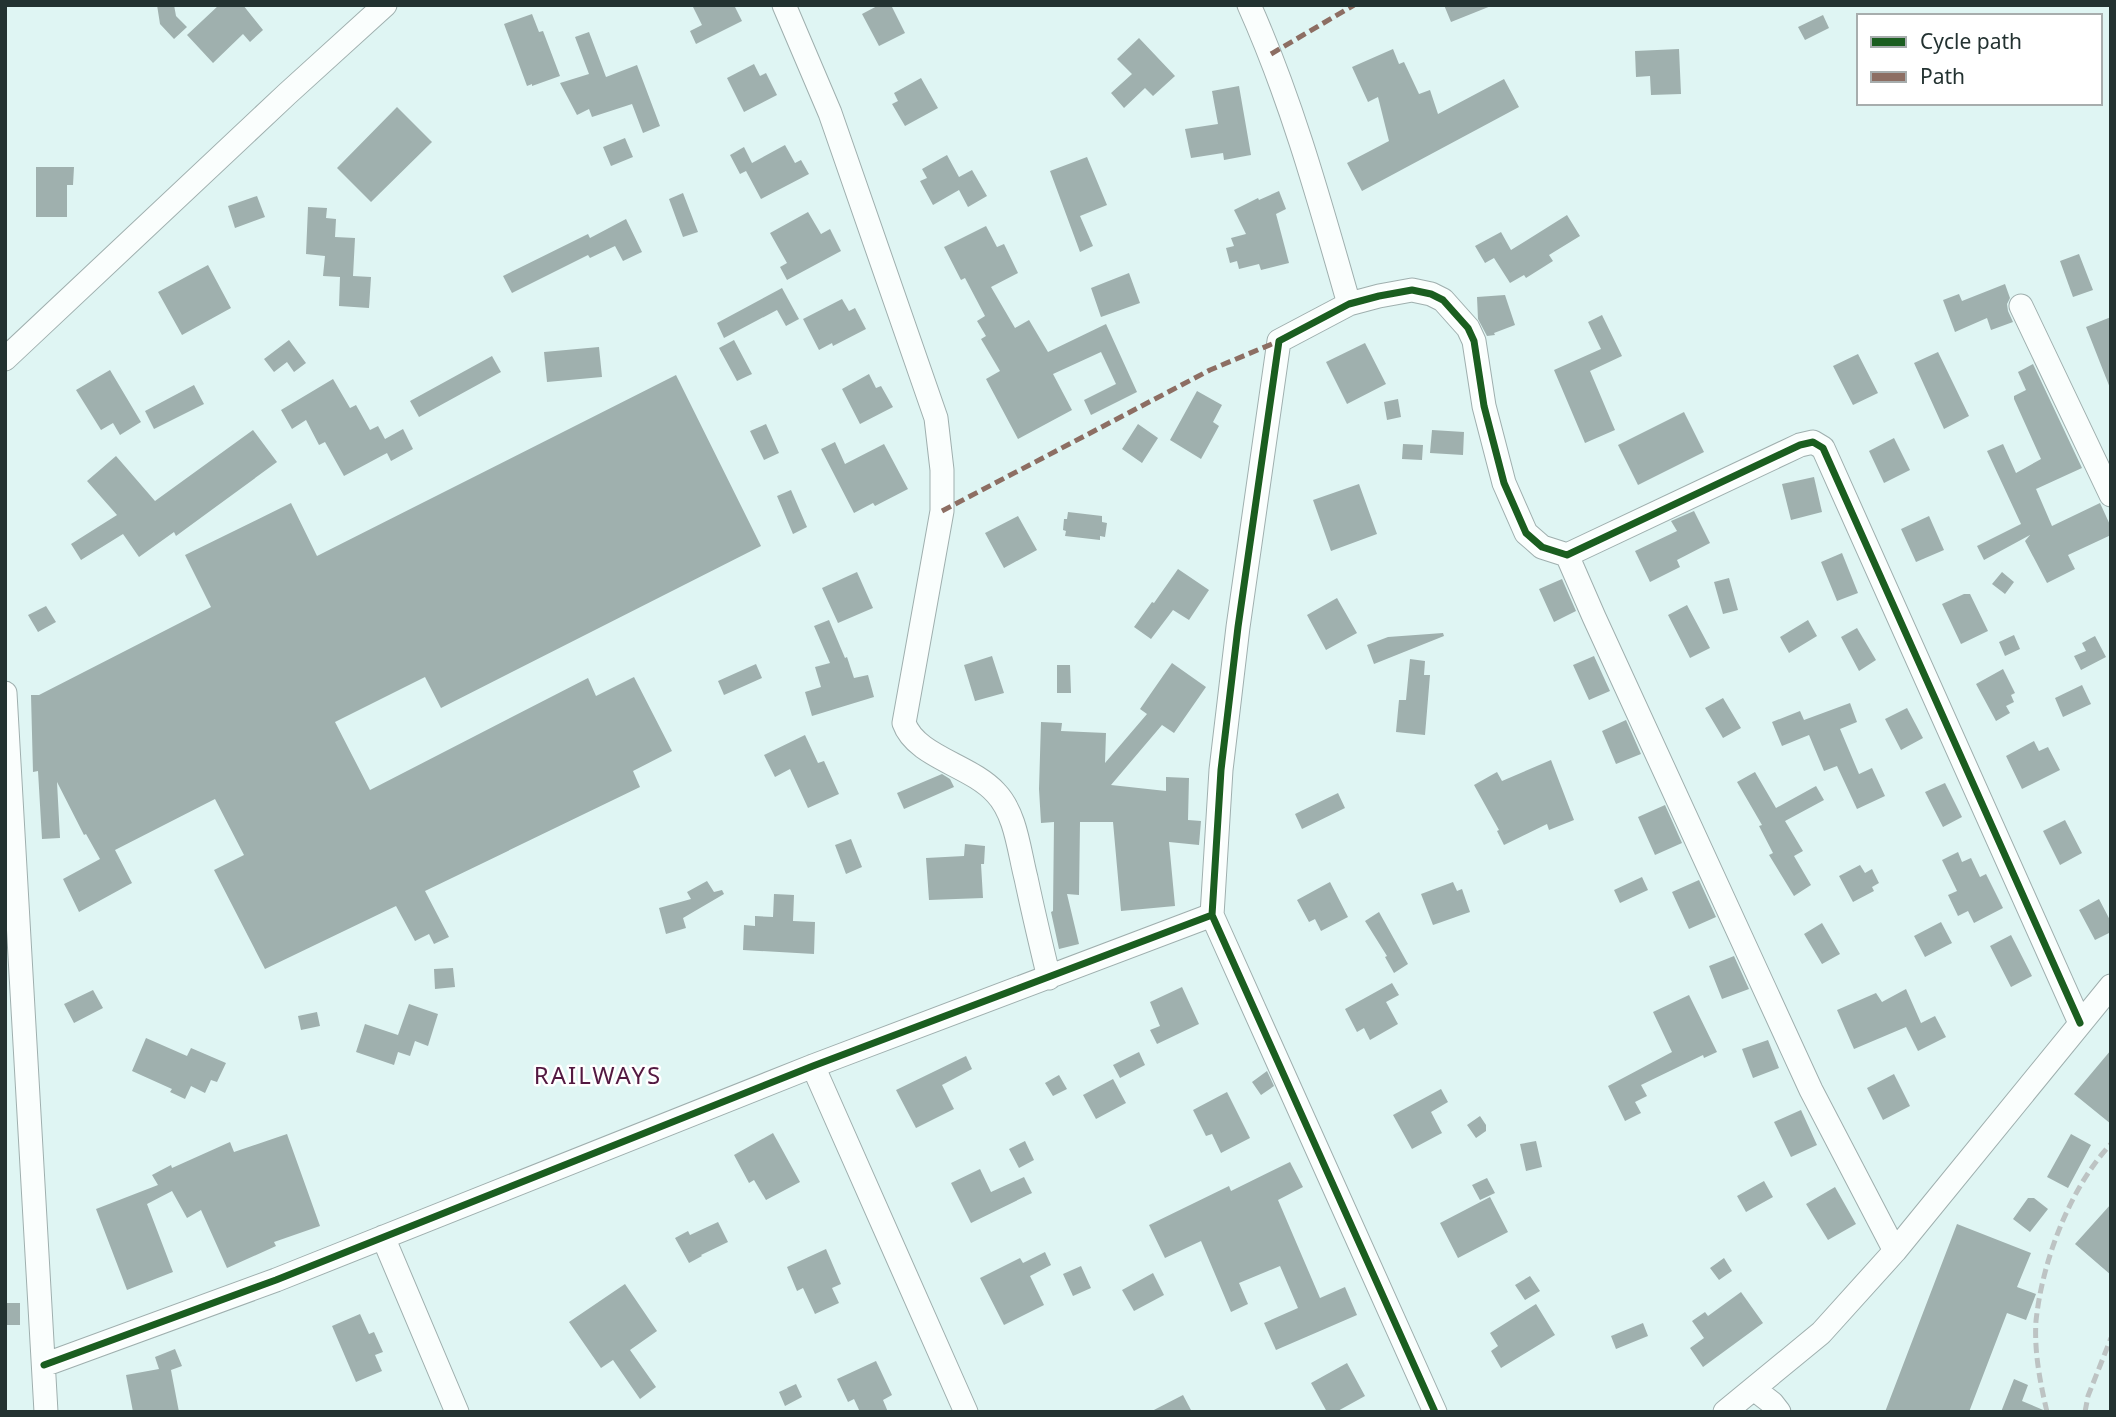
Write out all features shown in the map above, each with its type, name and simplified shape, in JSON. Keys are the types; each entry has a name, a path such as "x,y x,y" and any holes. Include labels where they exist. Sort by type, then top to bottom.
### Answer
{"street":[{"path":"5,359 286,94 385,5"},
{"path":"784,5 830,113 936,418 942,470 942,511 904,723 907,733 916,743 977,776 998,794 1012,823 1049,978"},
{"path":"1249,5 1271,54 1349,304"},
{"path":"1435,1412 1212,915 1224,744 1279,341 1349,304 1412,290 1443,300 1457,313 1474,341 1484,407 1504,483 1526,533 1542,547 1567,555 1800,445 1813,442 1822,447 2080,1023"},
{"path":"2021,306 2111,495"},
{"path":"1567,555 1811,1090 1895,1251"},
{"path":"5,693 46,1412"},
{"path":"44,1365 276,1280 813,1066 1212,915"},
{"path":"1725,1412 1821,1333 1895,1251 2111,986"},
{"path":"813,1066 966,1412"},
{"path":"383,1237 457,1412"},
{"path":"1754,1389 1779,1412"}],"building":[{"path":"157,5 174,5 176,16 187,27 174,39 160,24"},
{"path":"219,5 243,5 263,30 250,42 243,34 213,63 187,35"},
{"path":"692,5 734,5 742,21 696,44 690,31 702,25"},
{"path":"879,5 891,5 905,33 879,46 862,14"},
{"path":"1444,5 1491,5 1491,6 1451,22"},
{"path":"532,14 539,32 543,31 560,76 527,86 504,24"},
{"path":"1823,15 1829,28 1805,40 1798,27"},
{"path":"589,32 606,77 637,65 660,126 643,133 632,104 592,117 589,109 577,115 560,83 589,74 575,37"},
{"path":"1139,38 1175,76 1153,96 1145,88 1124,108 1111,93 1132,74 1117,59"},
{"path":"1393,49 1399,64 1404,62 1419,94 1430,90 1438,114 1504,79 1519,107 1362,191 1347,163 1389,141 1378,97 1368,102 1352,67"},
{"path":"1679,49 1681,94 1651,95 1650,76 1636,77 1635,51"},
{"path":"754,64 760,76 766,73 777,95 744,112 727,78"},
{"path":"921,78 938,108 905,126 892,104 898,101 894,93"},
{"path":"1239,86 1251,155 1224,160 1223,153 1191,158 1185,129 1218,124 1212,91"},
{"path":"397,107 432,142 371,202 337,168"},
{"path":"625,138 633,157 611,166 603,147"},
{"path":"785,145 795,163 801,160 809,174 761,199 746,171 740,174 730,155 744,147 752,163"},
{"path":"947,155 959,177 972,170 987,196 968,207 959,190 933,205 920,181 927,178 922,169"},
{"path":"1087,157 1107,205 1080,216 1093,246 1080,252 1050,171"},
{"path":"36,167 74,167 73,185 67,185 67,217 36,217"},
{"path":"1279,191 1286,209 1276,214 1289,263 1261,270 1259,264 1239,269 1237,261 1230,263 1226,248 1234,246 1231,238 1246,234 1234,210"},
{"path":"683,193 698,232 683,237 669,199"},
{"path":"257,196 265,217 235,228 228,206"},
{"path":"308,207 327,208 326,218 336,219 335,237 355,238 353,276 371,277 369,308 339,306 340,277 323,276 325,256 306,254"},
{"path":"808,212 821,234 830,229 841,251 787,280 780,267 787,263 770,233"},
{"path":"1567,215 1580,236 1549,255 1553,261 1526,278 1524,275 1510,283 1494,258 1485,263 1475,246 1501,232 1511,250"},
{"path":"626,219 642,252 623,261 615,246 590,258 588,255 512,293 503,276 588,234 590,238"},
{"path":"986,226 997,247 1004,244 1018,273 991,287 1015,328 1029,320 1048,352 1106,324 1137,392 1091,415 1084,400 1116,384 1101,352 1053,374 1072,410 1018,439 986,379 1000,371 981,339 986,336 977,321 985,316 965,278 961,280 944,247"},
{"path":"2079,254 2093,290 2073,297 2060,261"},
{"path":"208,265 231,308 182,335 158,292"},
{"path":"1129,273 1140,303 1101,317 1091,288"},
{"path":"2005,284 2010,298 2008,311 2013,322 1991,330 1987,318 1955,332 1943,300 1959,294 1962,301"},
{"path":"782,288 799,319 786,326 777,310 724,338 717,323"},
{"path":"1505,295 1515,325 1487,336 1478,319 1477,297"},
{"path":"842,299 849,311 855,308 866,329 819,350 803,319"},
{"path":"1602,315 1622,356 1590,371 1615,430 1585,443 1554,370 1601,349 1588,322"},
{"path":"2111,317 2111,388 2110,388 2086,327"},
{"path":"289,340 306,363 294,372 287,362 274,372 264,359"},
{"path":"734,340 752,374 737,381 719,348"},
{"path":"1365,343 1386,384 1347,404 1326,362"},
{"path":"599,347 602,377 547,382 544,352"},
{"path":"1938,352 1969,416 1944,429 1914,363"},
{"path":"1858,354 1878,393 1853,405 1833,366"},
{"path":"492,356 501,372 419,417 410,401"},
{"path":"2033,364 2082,468 2036,489 2052,526 2100,503 2111,527 2111,535 2068,555 2075,569 2047,583 2025,541 2030,535 1984,560 1977,546 2021,524 1987,451 2003,444 2016,473 2041,459 2014,399 2014,396 2026,390 2018,372"},
{"path":"110,370 141,422 120,435 113,423 101,430 76,390"},
{"path":"869,374 876,388 881,386 893,407 860,424 842,389"},
{"path":"676,375 761,546 441,708 425,677 335,722 370,790 588,678 596,696 634,677 672,751 633,771 640,787 425,891 449,937 434,944 429,934 415,941 396,906 265,969 214,870 244,855 215,799 115,850 132,883 79,912 63,879 100,859 86,834 84,835 57,782 60,838 42,839 38,771 33,772 31,695 39,695 211,607 185,555 291,503 317,556"},
{"path":"333,379 350,408 356,405 370,430 378,426 385,439 403,429 413,449 391,461 387,453 344,476 325,442 319,445 306,420 292,429 281,410"},
{"path":"194,385 204,404 154,429 145,411"},
{"path":"1197,391 1222,405 1213,422 1219,426 1201,459 1170,440"},
{"path":"1398,399 1401,417 1387,420 1384,402"},
{"path":"1684,412 1704,452 1638,485 1618,445"},
{"path":"766,424 779,453 764,460 750,431"},
{"path":"1138,424 1158,438 1142,463 1122,449"},
{"path":"253,430 277,462 176,536 174,532 139,557 123,534 81,560 71,544 117,515 87,481 116,456 155,501"},
{"path":"1432,430 1464,432 1463,455 1430,453"},
{"path":"1894,438 1910,470 1884,483 1869,451"},
{"path":"835,442 845,464 884,444 908,489 875,506 873,503 854,513 821,449"},
{"path":"1403,444 1423,445 1422,460 1402,459"},
{"path":"1814,477 1822,512 1791,520 1782,484"},
{"path":"1359,484 1377,534 1331,551 1313,500"},
{"path":"791,490 807,527 793,534 777,496"},
{"path":"1694,511 1710,543 1677,560 1680,567 1650,582 1635,551 1677,531 1671,521"},
{"path":"1068,512 1102,516 1102,522 1107,523 1105,537 1100,536 1100,540 1065,536 1064,519 1067,519"},
{"path":"1018,516 1037,550 1004,568 985,533"},
{"path":"1929,516 1944,550 1916,562 1901,529"},
{"path":"1842,553 1858,593 1837,601 1821,562"},
{"path":"1178,569 1209,590 1189,620 1173,610 1151,639 1134,627"},
{"path":"857,572 873,608 838,623 822,588"},
{"path":"2002,572 2014,582 2005,594 1992,584"},
{"path":"1729,578 1738,610 1723,614 1714,582"},
{"path":"1562,579 1576,611 1554,622 1539,589"},
{"path":"1970,594 1988,631 1961,644 1942,604"},
{"path":"1337,598 1357,633 1326,650 1307,615"},
{"path":"1687,605 1710,648 1690,658 1668,615"},
{"path":"46,606 56,622 38,632 28,615"},
{"path":"829,620 854,678 868,675 874,697 812,716 805,692 821,687 815,667 830,663 814,626"},
{"path":"1808,620 1817,636 1789,653 1780,637"},
{"path":"1857,628 1876,660 1859,671 1841,637"},
{"path":"1443,633 1444,636 1374,664 1367,645 1388,637"},
{"path":"2014,635 2020,649 2005,656 1999,642"},
{"path":"2095,636 2106,657 2081,670 2074,656 2086,651 2082,643"},
{"path":"992,656 1004,693 975,701 964,665"},
{"path":"1594,656 1610,691 1589,700 1573,665"},
{"path":"1410,659 1425,661 1424,675 1430,675 1425,735 1396,732 1399,700 1406,700"},
{"path":"1172,663 1206,687 1174,733 1162,725 1111,785 1166,791 1166,777 1189,778 1188,820 1201,821 1199,845 1169,842 1175,906 1121,911 1113,822 1080,822 1079,895 1067,894 1079,944 1059,949 1051,912 1054,822 1041,823 1041,722 1062,723 1061,731 1106,733 1105,763 1147,714 1140,709"},
{"path":"756,664 762,678 724,695 718,681"},
{"path":"1057,665 1070,665 1071,693 1057,693"},
{"path":"2003,669 2015,693 2011,695 2014,702 2006,706 2010,713 1996,721 1976,684"},
{"path":"2082,685 2091,704 2063,717 2055,698"},
{"path":"1723,698 1741,728 1723,738 1705,708"},
{"path":"1850,703 1857,722 1840,729 1859,774 1872,768 1885,796 1857,809 1837,766 1824,771 1809,735 1782,746 1772,722 1800,711 1804,720"},
{"path":"1907,708 1923,738 1901,750 1885,719"},
{"path":"1626,720 1641,754 1616,764 1602,731"},
{"path":"805,735 818,763 824,761 839,794 808,808 790,769 775,777 764,755"},
{"path":"2034,741 2039,751 2048,747 2060,770 2022,789 2006,756"},
{"path":"1551,760 1574,820 1549,830 1547,824 1504,845 1497,831 1499,830 1474,785 1497,772 1502,781"},
{"path":"1755,772 1776,808 1816,786 1824,800 1785,821 1803,851 1794,856 1811,885 1794,896 1769,855 1773,853 1759,826 1762,825 1737,782"},
{"path":"942,774 950,779 954,787 904,809 897,793"},
{"path":"1945,783 1962,817 1943,827 1925,792"},
{"path":"1338,793 1345,808 1302,829 1295,814"},
{"path":"1665,805 1682,843 1655,855 1638,817"},
{"path":"2065,820 2082,853 2060,865 2043,831"},
{"path":"851,839 862,867 846,874 835,845"},
{"path":"965,844 985,846 984,864 981,864 983,898 929,900 926,858 964,856"},
{"path":"1958,852 1962,862 1971,858 1980,877 1986,874 2003,908 1974,923 1968,911 1958,916 1948,895 1957,891 1942,860"},
{"path":"1860,865 1865,873 1872,869 1879,883 1872,887 1874,891 1853,902 1839,876"},
{"path":"1642,877 1648,890 1620,903 1614,890"},
{"path":"1699,880 1716,917 1689,929 1672,892"},
{"path":"707,881 714,892 722,890 724,894 683,918 686,928 666,934 659,908 691,899 687,892"},
{"path":"1330,882 1348,917 1321,931 1315,919 1309,922 1297,900"},
{"path":"1453,882 1457,891 1462,889 1470,912 1433,925 1421,894"},
{"path":"774,894 794,895 793,921 815,922 814,954 743,950 744,925 755,926 755,916 773,917"},
{"path":"2099,899 2111,922 2111,932 2095,940 2079,910"},
{"path":"1379,912 1408,964 1394,973 1385,957 1387,956 1365,921"},
{"path":"1941,922 1952,943 1925,957 1914,936"},
{"path":"1822,923 1840,954 1822,964 1804,934"},
{"path":"2011,935 2032,976 2011,987 1990,946"},
{"path":"1734,956 1749,989 1722,999 1709,966"},
{"path":"453,968 455,987 435,989 434,969"},
{"path":"1392,983 1399,995 1386,1002 1398,1024 1370,1040 1364,1028 1357,1032 1345,1009"},
{"path":"1182,987 1199,1024 1157,1044 1150,1030 1160,1026 1150,1002"},
{"path":"1906,989 1921,1023 1935,1016 1946,1037 1918,1051 1906,1027 1854,1049 1837,1010 1876,993 1882,1002"},
{"path":"93,990 103,1008 74,1023 64,1004"},
{"path":"1689,995 1717,1052 1704,1058 1703,1055 1641,1085 1647,1096 1635,1102 1641,1113 1625,1121 1608,1086 1672,1052 1653,1012"},
{"path":"409,1004 438,1014 428,1046 415,1041 410,1056 398,1052 394,1065 356,1052 365,1024 398,1035"},
{"path":"317,1012 320,1026 301,1030 298,1016"},
{"path":"146,1038 187,1056 191,1048 226,1063 217,1082 211,1080 205,1093 191,1086 185,1099 170,1092 172,1089 132,1071"},
{"path":"1768,1040 1779,1068 1753,1078 1742,1049"},
{"path":"2111,1050 2111,1124 2074,1094"},
{"path":"1139,1052 1145,1065 1120,1078 1113,1065"},
{"path":"966,1056 972,1069 942,1085 954,1109 916,1128 896,1090"},
{"path":"1267,1071 1274,1086 1261,1095 1252,1082"},
{"path":"1894,1074 1910,1106 1883,1120 1867,1088"},
{"path":"1059,1075 1067,1089 1053,1096 1045,1083"},
{"path":"1113,1079 1126,1103 1096,1119 1083,1095"},
{"path":"1441,1089 1448,1102 1431,1112 1442,1133 1412,1149 1393,1115"},
{"path":"1227,1092 1250,1138 1221,1153 1212,1134 1206,1136 1193,1110"},
{"path":"1801,1110 1817,1145 1791,1157 1774,1122"},
{"path":"1480,1116 1486,1125 1486,1131 1476,1138 1467,1125"},
{"path":"773,1133 800,1182 766,1200 754,1180 749,1183 734,1155"},
{"path":"287,1134 320,1226 274,1242 276,1246 227,1268 201,1210 187,1218 172,1191 147,1204 173,1272 127,1290 96,1209 158,1185 152,1175 171,1165 172,1168 230,1142 234,1152"},
{"path":"2071,1134 2091,1145 2068,1188 2047,1177"},
{"path":"1025,1141 1034,1160 1019,1168 1009,1149"},
{"path":"1536,1141 1542,1167 1526,1171 1520,1144"},
{"path":"1290,1162 1303,1187 1278,1200 1320,1298 1345,1287 1357,1315 1276,1350 1264,1323 1298,1308 1280,1266 1239,1283 1248,1304 1231,1312 1201,1241 1165,1258 1149,1225 1229,1186 1231,1191"},
{"path":"980,1169 991,1192 1024,1177 1032,1193 971,1223 951,1183"},
{"path":"1487,1178 1495,1193 1480,1200 1472,1185"},
{"path":"1764,1181 1773,1197 1746,1212 1737,1196"},
{"path":"1835,1187 1856,1224 1828,1240 1806,1204"},
{"path":"1490,1197 1508,1232 1458,1258 1440,1223"},
{"path":"2028,1198 2034,1198 2048,1209 2030,1232 2013,1219"},
{"path":"2111,1204 2111,1275 2075,1244"},
{"path":"718,1222 728,1242 689,1263 675,1238 688,1231 690,1235"},
{"path":"1957,1224 2031,1253 2017,1287 2036,1294 2026,1320 2007,1313 1969,1412 1885,1412"},
{"path":"826,1249 841,1284 832,1288 839,1303 815,1314 803,1288 797,1291 787,1267"},
{"path":"1045,1252 1051,1265 1030,1276 1044,1305 1004,1325 980,1278 1020,1258 1023,1263"},
{"path":"1724,1258 1732,1271 1719,1280 1710,1268"},
{"path":"1081,1266 1091,1288 1073,1296 1063,1274"},
{"path":"1153,1273 1164,1295 1134,1311 1122,1290"},
{"path":"1530,1276 1540,1291 1525,1300 1515,1285"},
{"path":"625,1284 657,1331 630,1350 656,1387 640,1399 613,1360 601,1368 569,1322"},
{"path":"1741,1292 1763,1323 1703,1367 1690,1348 1704,1338 1692,1321 1705,1312 1708,1316"},
{"path":"5,1303 20,1303 20,1325 5,1325"},
{"path":"1536,1304 1555,1335 1501,1368 1491,1351 1498,1346 1490,1333"},
{"path":"360,1314 369,1334 374,1332 383,1352 375,1355 382,1371 356,1382 332,1326"},
{"path":"1643,1323 1648,1336 1616,1349 1611,1336"},
{"path":"175,1349 182,1366 171,1370 179,1412 133,1412 126,1375 159,1369 155,1357"},
{"path":"876,1361 892,1395 883,1400 888,1412 860,1412 854,1399 848,1402 837,1379"},
{"path":"1347,1363 1365,1396 1336,1412 1327,1412 1311,1383"},
{"path":"2014,1379 2028,1385 2022,1401 2048,1412 2001,1412"},
{"path":"796,1384 802,1397 785,1406 779,1392"},
{"path":"1183,1395 1192,1412 1150,1412"}],"railway":[{"path":"2047,1412 2036,1344 2036,1321 2044,1274 2060,1226 2071,1203 2096,1162 2111,1144"},
{"path":"2085,1412 2088,1396 2111,1338"}],"marked path":[{"path":"1271,54 1354,5"},
{"path":"942,511 1210,370 1279,341"}],"cycle path":[{"path":"1435,1412 1212,915 1221,770 1238,627 1279,341 1349,304 1379,296 1412,290 1443,300 1468,328 1474,341 1484,406 1504,483 1526,533 1542,547 1567,555 1800,445 1813,442 1823,448 2080,1023"},
{"path":"44,1365 276,1280 813,1066 1212,915"}],"district":[{"name":"RAILWAYS","path":"598,1076"}]}
